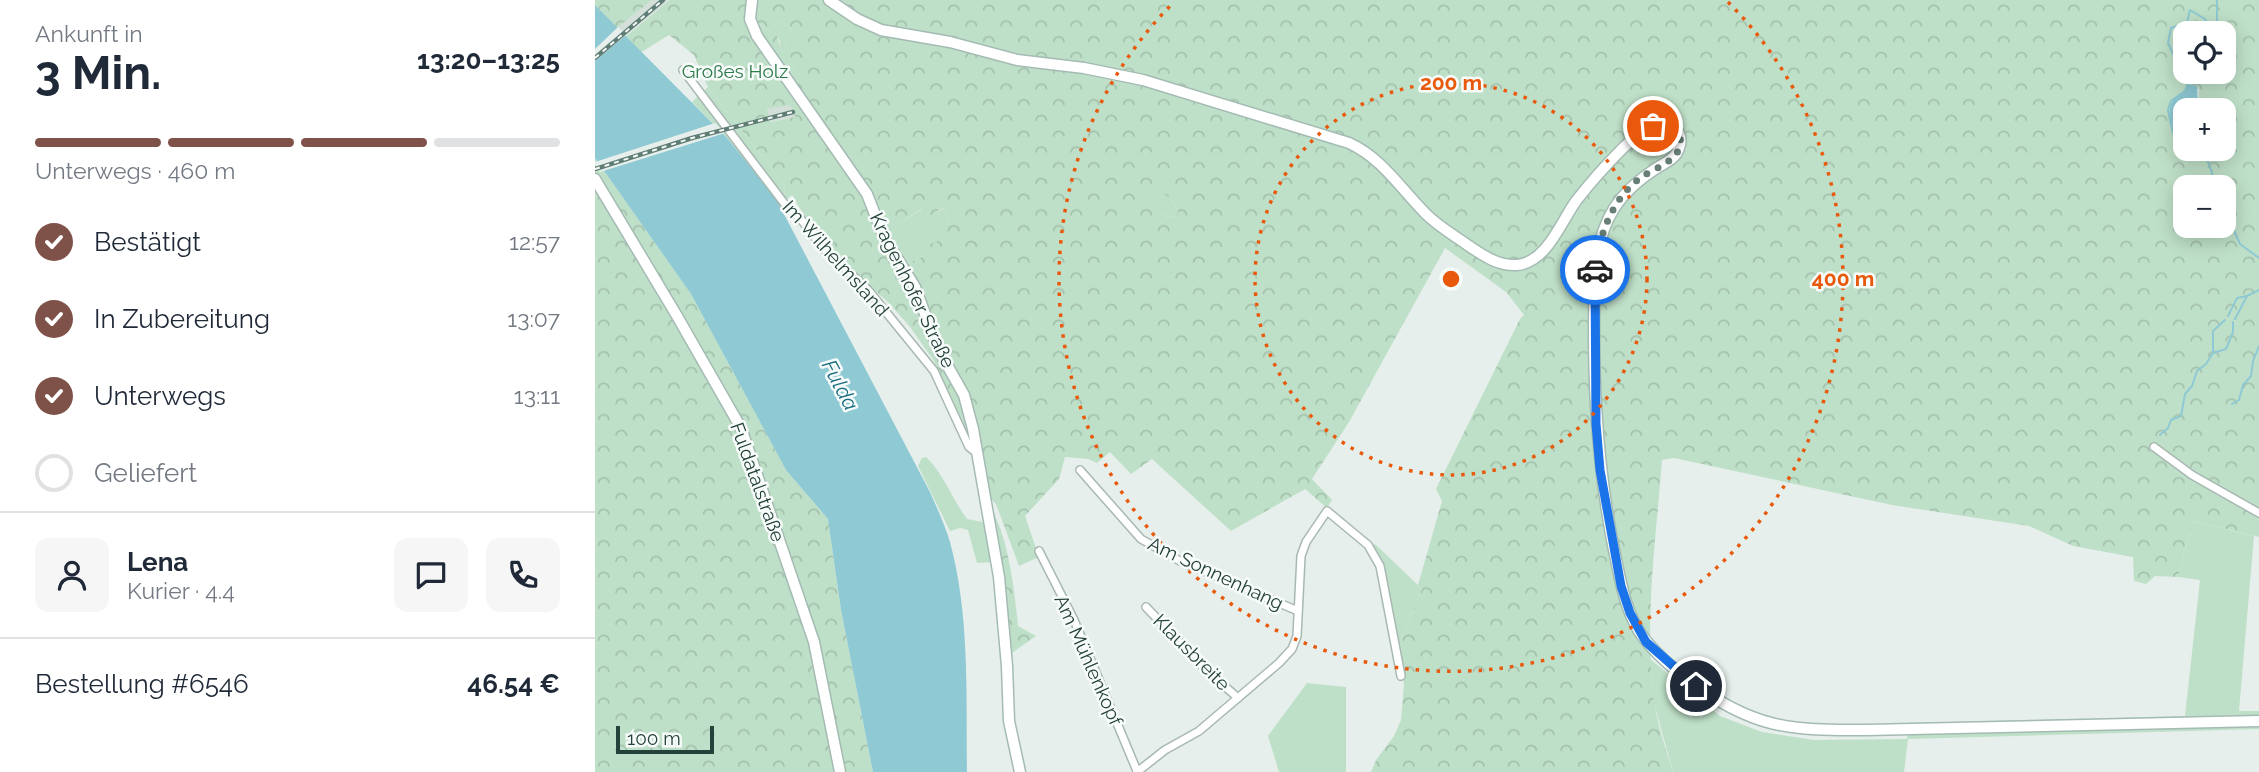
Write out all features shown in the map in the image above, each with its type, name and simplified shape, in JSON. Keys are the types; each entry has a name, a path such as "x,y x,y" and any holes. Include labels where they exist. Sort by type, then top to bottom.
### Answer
{"street":[{"name":"Kragenhofer Straße","path":"752,0 750,19 757,36 867,194 883,235 915,287 938,349 964,395 1002,596 1009,721 1020,772"},
{"path":"829,0 857,19 881,30 950,42 1017,60 1084,68 1143,80 1349,142 1376,160 1428,216 1443,228 1490,260 1505,264 1523,264 1534,258 1545,248 1577,200 1622,149 1648,128 1663,123 1671,125 1678,131 1681,141 1679,150 1635,182 1621,197 1600,244 1595,281 1596,424 1606,505 1621,586 1630,613 1637,629 1656,652 1681,675 1736,712 1767,723 1821,731 2259,721"},
{"name":"Im Wilhelmsland","path":"683,70 787,207 800,218 825,250 868,290 934,371 969,447 977,453"},
{"name":"Fuldatalstraße","path":"595,179 741,428 814,642 840,772"},
{"path":"2154,447 2192,475 2259,513"},
{"name":"Am Sonnenhang","path":"1080,470 1141,539 1180,561 1298,611"},
{"path":"1137,771 1164,750 1199,731 1292,649 1297,636 1301,556 1306,542 1327,511 1368,545 1380,566 1401,676"},
{"name":"Am Mühlenkopf","path":"1039,551 1074,620 1137,771"},
{"name":"Klausbreite","path":"1146,607 1177,642 1238,698"}],"shaded area":[{"path":"652,0 670,0 626,35 618,27"},
{"path":"791,104 796,117 770,122 767,109"}],"green space":[{"path":"595,0 652,0 617,28 595,5"},
{"name":"Großes Holz","path":"670,0 2259,0 2259,537 2193,521 2178,577 2155,576 2146,584 2134,581 2133,557 2073,546 2029,526 1892,505 1674,458 1662,460 1652,580 1651,670 1657,718 1673,772 1371,772 1401,720 1404,684 1399,644 1422,589 1418,585 1442,501 1436,489 1524,315 1506,292 1445,248 1349,422 1312,479 1332,500 1327,508 1305,489 1231,531 1152,459 1131,474 1110,452 1097,463 1088,459 1065,457 1059,479 1025,516 1039,557 1019,566 996,504 990,498 982,451 967,431 934,361 910,327 890,304 827,248 802,218 804,215 792,195 784,201 785,186 708,87 694,55 669,35 640,53 625,37","holes":["776,22 792,29 785,46 794,63 790,76 784,67 792,62 779,43 777,34 780,32 776,33 766,42 759,34 757,23 770,30","790,105 795,117 771,122 767,109","1148,183 1170,198 1178,211 1175,218 1159,215 1160,202","943,208 950,225 935,229 937,242 928,245 927,255 908,263 891,235 898,224 921,209 929,216"]},
{"path":"776,22 792,29 785,46 794,63 790,77 776,33 766,43 756,23 770,30"},
{"path":"708,87 785,186 783,215 775,197 727,138 692,102"},
{"path":"595,158 691,294 786,470 828,519 841,610 873,772 595,772"},
{"path":"1146,181 1170,198 1178,211 1175,218 1159,215"},
{"path":"943,208 950,225 927,255 908,263 891,235 898,224 922,209 938,212"},
{"path":"926,457 938,471 967,519 983,522 992,562 977,563 968,530 960,528 950,531 918,466 922,458"},
{"path":"989,511 994,513 1008,554 1018,626 1036,636 1009,655"},
{"path":"2193,521 2254,536 2239,711 2259,711 2259,729 1908,739 1904,772 1673,772 1654,703 1650,659 1720,716 1762,732 1814,740 1907,739 1909,723 2185,716 2200,580 2178,577"},
{"path":"1375,544 1422,589 1399,644 1382,561 1373,546"},
{"path":"1307,683 1346,687 1346,772 1279,772 1268,736"}],"water":[{"name":"Fulda","path":"595,5 727,138 775,197 930,492 950,542 961,598 966,656 967,772 873,772 841,610 828,519 786,470 691,294 595,158"},
{"path":"2188,84 2197,86 2198,98 2175,98 2186,90"},
{"path":"2173,101 2173,128 2170,110"}],"pier":[{"path":"618,27 626,35 595,61 595,49"},
{"path":"715,123 725,133 600,172 595,164 595,162"}],"waterway":[{"path":"2217,0 2217,21"},
{"path":"2187,21 2190,10 2206,21"},
{"path":"2173,27 2168,43 2173,54"},
{"path":"2175,98 2185,91 2188,84"},
{"path":"2173,100 2168,110 2173,133"},
{"path":"2207,161 2213,175"},
{"path":"2236,235 2240,244 2259,258"},
{"path":"2235,319 2247,296 2259,290"},
{"path":"2228,316 2237,298 2247,296"},
{"path":"2213,352 2213,331 2225,320"},
{"path":"2160,435 2168,428 2171,420 2181,416 2185,394 2192,386 2197,371 2213,353 2226,349 2233,332 2233,322"},
{"path":"2232,404 2239,400 2243,385 2251,376 2259,346"}],"railway":[{"path":"595,58 663,0"},
{"path":"595,169 692,138 793,112"}],"way so far":[{"path":"1595,270 1600,244 1621,197 1630,186 1673,158 1679,150 1681,141 1674,126 1663,123 1653,126"}],"route":[{"path":"1595,270 1596,424 1600,470 1621,586 1637,629 1646,642 1696,686"}]}
